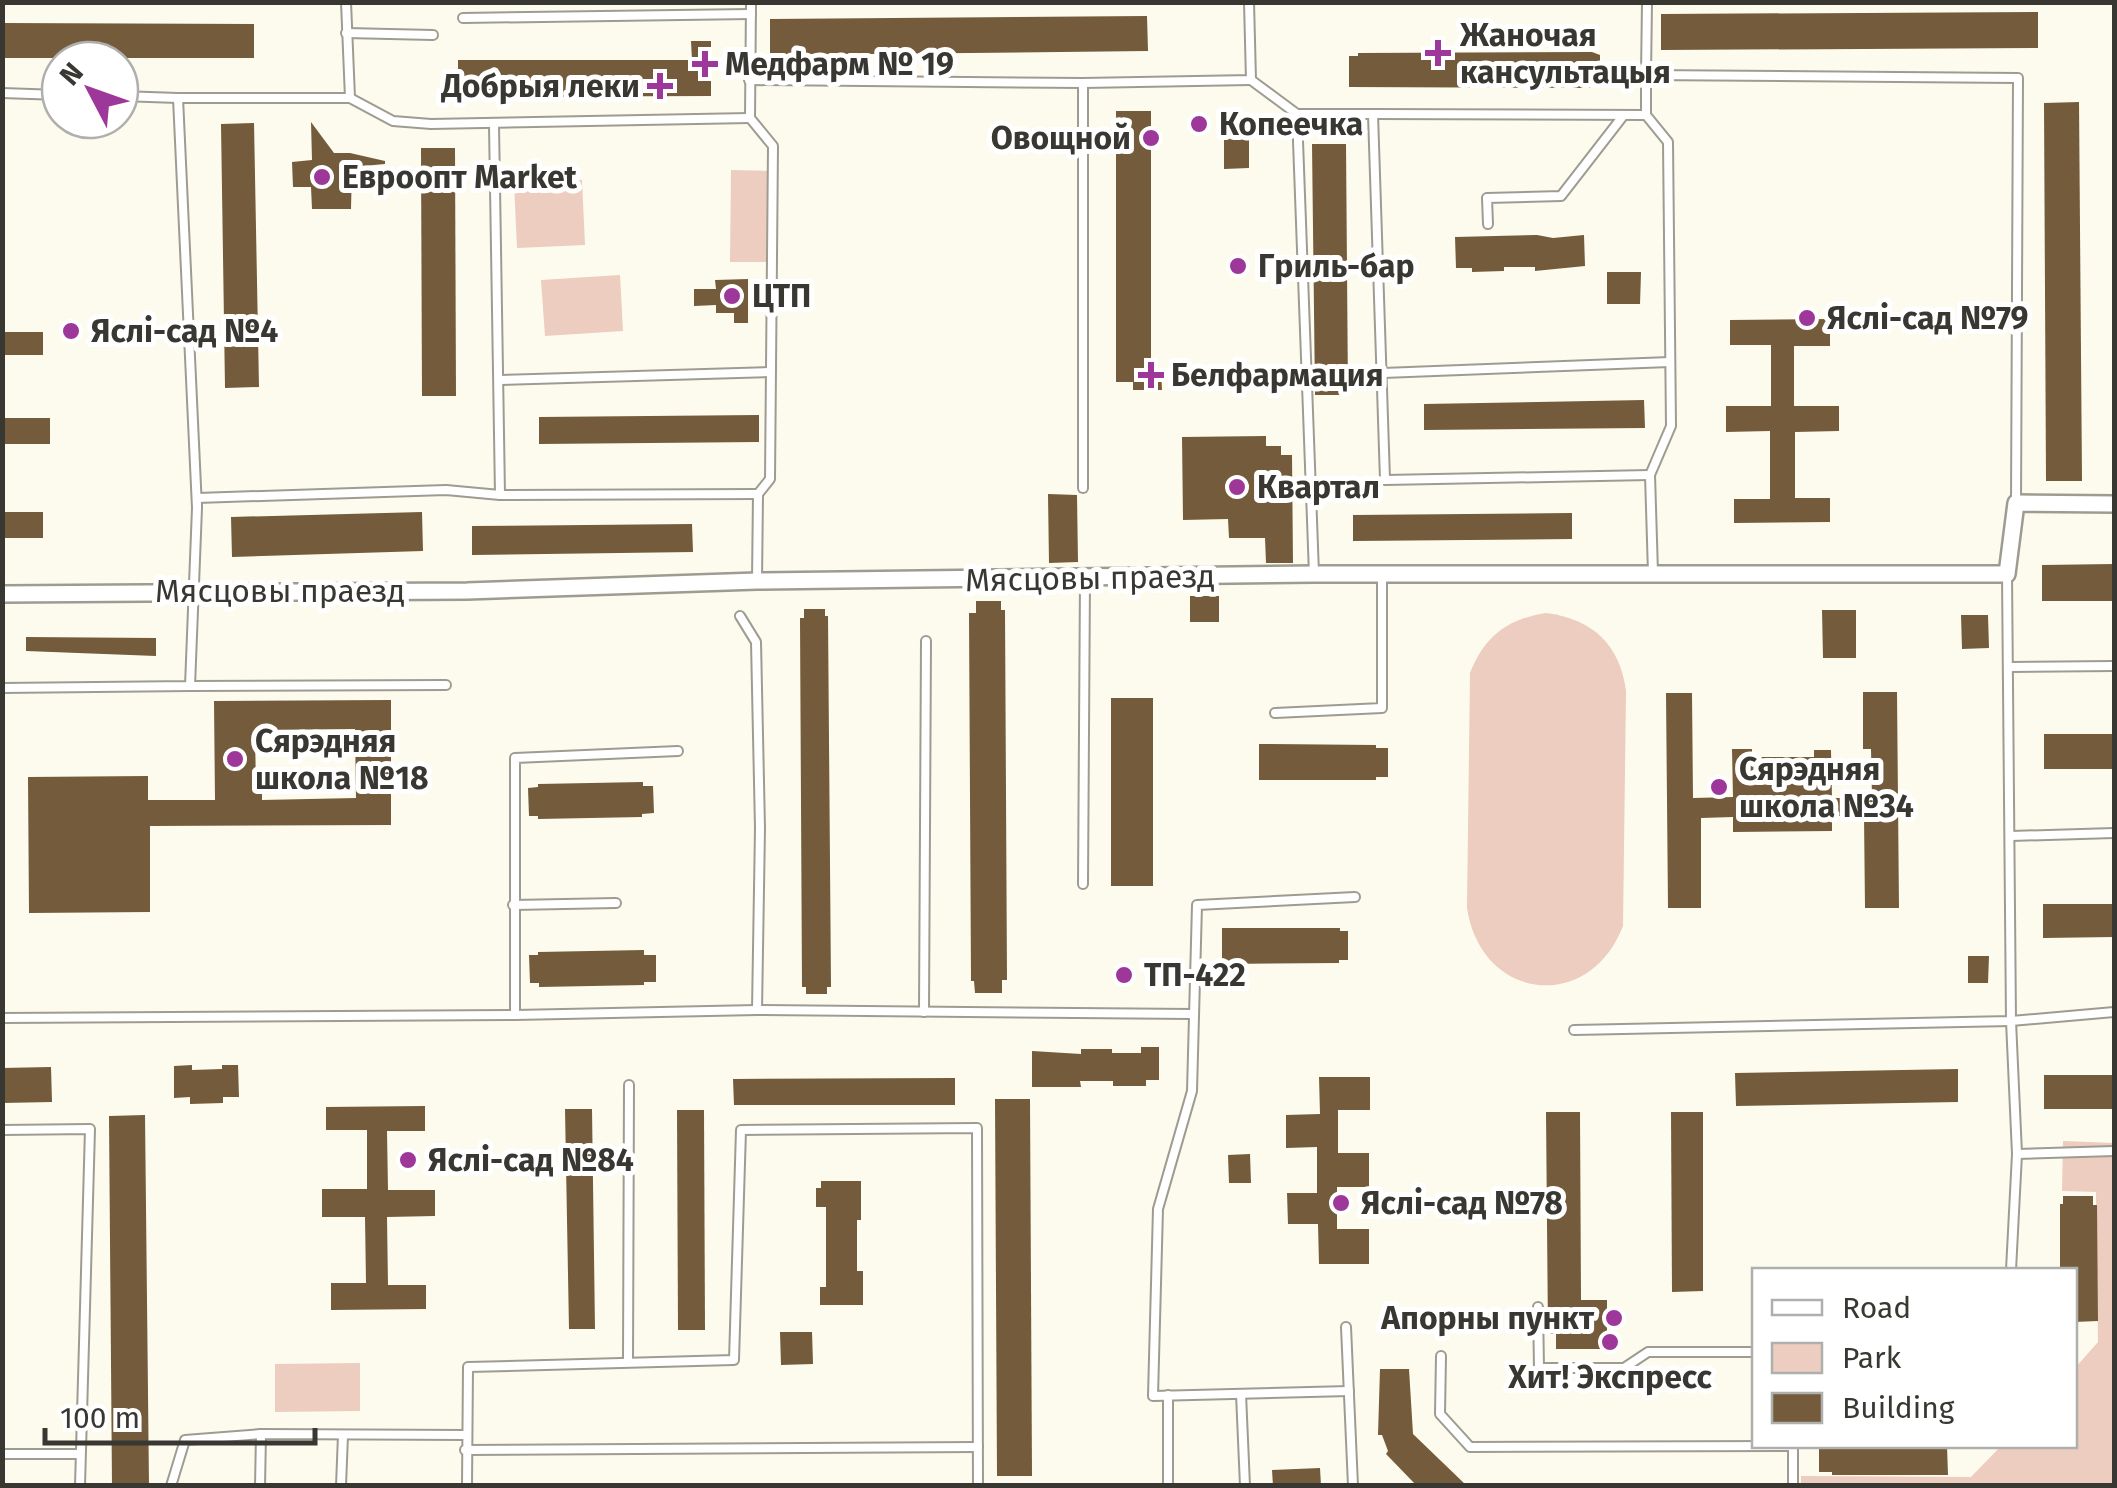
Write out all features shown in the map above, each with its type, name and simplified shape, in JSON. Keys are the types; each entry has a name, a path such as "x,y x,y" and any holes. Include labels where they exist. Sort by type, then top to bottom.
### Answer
{"street":[{"path":"2007,574 2016,503 2114,504"},
{"name":"Мясцовы праезд","path":"2,594 467,591 757,581 1314,574 2007,574"}],"lane":[{"path":"346,2 350,98"},
{"path":"751,2 750,118 774,146 770,480 758,494 757,581"},
{"path":"1250,2 1251,80"},
{"path":"1647,2 1646,116 1668,142 1671,426 1650,475 1653,574"},
{"path":"464,18 750,14"},
{"path":"346,33 433,35"},
{"path":"1646,75 2018,78 2016,503"},
{"path":"749,80 1251,80 1298,114 1646,116"},
{"path":"1082,488 1083,83"},
{"path":"2,93 40,94"},
{"path":"140,97 350,98 393,121 494,125 750,118"},
{"path":"178,98 196,508"},
{"path":"1298,114 1314,574"},
{"path":"1373,114 1385,480 1650,475"},
{"path":"1488,224 1487,198 1561,196 1624,116"},
{"path":"494,125 500,495"},
{"path":"1383,373 1670,362"},
{"path":"499,380 770,372"},
{"path":"190,686 197,498 446,490 500,495 758,494"},
{"path":"2007,574 2011,1021 2017,1154 2012,1268"},
{"path":"1275,713 1382,708 1382,576"},
{"path":"1083,884 1085,579"},
{"path":"740,616 756,642 760,828 757,1010"},
{"path":"924,1012 926,641"},
{"path":"2010,667 2114,666"},
{"path":"2,688 446,686"},
{"path":"514,1016 515,758 678,751"},
{"path":"2011,836 2114,832"},
{"path":"1349,1392 1153,1396 1158,1208 1192,1092 1197,905 1356,897"},
{"path":"513,905 616,902"},
{"path":"2,1018 514,1016 757,1010 1193,1014"},
{"path":"1574,1030 2011,1021 2114,1012"},
{"path":"628,1362 629,1085"},
{"path":"467,1486 468,1368 734,1360 740,1130 977,1128 978,1486"},
{"path":"2,1130 90,1129 80,1486"},
{"path":"2017,1154 2114,1152"},
{"path":"1538,1307 1539,1368 1624,1368 1648,1352 1752,1352"},
{"path":"1346,1327 1354,1486"},
{"path":"1442,1356 1440,1414 1470,1447 1752,1446"},
{"path":"1241,1394 1245,1486"},
{"path":"1168,1396 1168,1486"},
{"path":"171,1486 186,1440 261,1434 466,1436"},
{"path":"260,1486 261,1434"},
{"path":"340,1486 343,1435"},
{"path":"465,1450 978,1447"},
{"path":"1793,1448 1793,1486"},
{"path":"2,1454 80,1454"}],"green space":[{"path":"731,170 770,171 768,262 730,262"},
{"path":"582,180 585,245 517,248 514,183"},
{"path":"620,275 623,331 545,336 541,280"},
{"path":"1546,613 1590,628 1610,648 1623,675 1623,926 1607,954 1586,973 1562,983 1538,985 1514,978 1492,962 1476,939 1467,908 1470,673 1482,649 1499,632 1520,620"},
{"path":"2063,1141 2114,1143 2114,1485 1801,1486 1801,1476 1971,1477 1999,1448 2077,1448 2077,1366 2098,1342 2096,1192 2062,1191"},
{"path":"360,1363 360,1411 275,1412 275,1364"}],"building":[{"path":"2038,12 2038,48 1661,50 1661,14"},
{"path":"1147,16 1148,51 770,55 770,19"},
{"path":"2,23 254,24 254,58 140,58 140,40 40,40 40,58 2,58"},
{"path":"691,41 711,41 711,96 458,97 458,60 692,60"},
{"path":"1358,53 1600,55 1600,85 1590,88 1349,87 1349,56"},
{"path":"2079,102 2082,481 2046,481 2044,103"},
{"path":"1116,111 1151,111 1151,368 1161,368 1162,390 1133,390 1133,382 1116,382"},
{"name":"Евроопт Market","path":"311,122 334,153 385,161 352,167 351,209 312,209 311,187 293,187 292,162 312,160"},
{"path":"254,123 259,387 225,388 221,124"},
{"path":"1224,135 1249,135 1249,168 1224,169"},
{"path":"1312,144 1346,144 1348,395 1315,395"},
{"path":"421,148 455,148 456,396 422,396"},
{"path":"1584,235 1585,266 1535,271 1535,267 1504,267 1504,271 1472,272 1472,268 1456,268 1455,237"},
{"path":"1607,272 1641,272 1640,304 1607,304"},
{"name":"ЦТП","path":"748,279 748,323 734,323 734,313 716,313 716,305 694,306 694,289 716,289 715,280"},
{"path":"1830,319 1830,346 1794,346 1794,406 1839,406 1839,431 1795,432 1795,498 1830,498 1830,522 1734,523 1734,499 1770,499 1770,431 1726,432 1726,406 1771,406 1771,345 1730,345 1730,320"},
{"path":"2,332 43,332 43,355 2,355"},
{"path":"1644,400 1645,428 1424,430 1424,404"},
{"path":"759,415 759,442 539,444 539,417"},
{"path":"2,418 50,418 50,444 2,444"},
{"name":"Квартал","path":"1266,436 1266,446 1281,446 1281,455 1292,455 1293,563 1266,563 1265,538 1229,538 1228,519 1183,520 1182,437"},
{"path":"1048,494 1077,495 1078,562 1049,563"},
{"path":"2,512 43,512 43,538 2,538"},
{"path":"422,512 423,551 232,557 231,517"},
{"path":"1572,513 1572,539 1353,541 1353,515"},
{"path":"692,524 693,552 472,555 472,526"},
{"path":"2114,564 2114,601 2042,601 2042,565"},
{"path":"1190,596 1219,596 1219,622 1190,622"},
{"path":"976,601 1001,601 1001,610 1005,610 1007,980 1002,980 1002,993 975,993 971,981 969,613 976,613"},
{"path":"804,609 825,609 828,616 831,987 827,987 827,994 806,994 806,987 802,987 800,618 804,618"},
{"path":"1822,610 1856,610 1856,658 1823,658"},
{"path":"1961,615 1988,615 1989,648 1962,649"},
{"path":"26,637 156,638 156,656 26,651"},
{"path":"1863,692 1897,692 1899,908 1865,908 1864,816 1832,816 1832,831 1733,832 1733,817 1701,818 1701,908 1668,908 1666,693 1692,693 1693,798 1733,797 1732,749 1752,749 1752,757 1814,757 1814,750 1831,750 1832,798 1872,798 1871,749 1863,749"},
{"path":"1111,698 1153,698 1153,886 1111,886"},
{"path":"391,700 391,825 150,826 150,912 29,913 28,777 148,776 148,800 215,800 214,701","holes":["355,729 356,798 262,800 262,791 256,791 255,730"]},
{"path":"2044,734 2114,734 2114,769 2044,769"},
{"path":"1259,744 1388,748 1388,777 1259,780"},
{"path":"643,782 643,786 653,786 654,813 642,817 529,816 528,788 538,784"},
{"path":"2043,904 2114,904 2114,937 2043,938"},
{"path":"1222,928 1340,928 1348,931 1348,960 1222,964"},
{"path":"644,950 644,955 656,955 656,982 539,987 539,983 530,983 529,955 538,952"},
{"path":"1968,956 1989,956 1988,983 1968,983"},
{"path":"1141,1047 1159,1047 1159,1080 1146,1080 1146,1086 1080,1081 1081,1087 1032,1087 1032,1051 1081,1054 1081,1049 1112,1049 1112,1053 1141,1053"},
{"path":"192,1065 192,1070 238,1065 239,1097 223,1097 223,1103 190,1104 190,1097 174,1098 174,1066"},
{"path":"51,1067 52,1102 2,1103 2,1068"},
{"path":"1958,1069 1958,1102 1736,1106 1735,1073"},
{"path":"2044,1075 2114,1075 2114,1109 2044,1109"},
{"path":"1319,1077 1370,1077 1370,1110 1338,1110 1338,1153 1369,1153 1369,1187 1337,1187 1337,1229 1369,1229 1369,1264 1319,1264 1318,1224 1288,1224 1287,1193 1317,1193 1317,1147 1286,1148 1286,1115 1320,1114"},
{"path":"955,1078 955,1105 734,1105 733,1079"},
{"path":"995,1099 1030,1099 1032,1476 997,1476"},
{"path":"425,1106 425,1131 387,1131 388,1190 435,1190 435,1216 387,1217 388,1285 426,1285 426,1309 331,1310 331,1283 366,1283 365,1217 322,1217 322,1189 367,1189 367,1130 326,1130 326,1107"},
{"path":"565,1109 592,1109 595,1329 569,1329"},
{"path":"677,1110 704,1110 705,1330 678,1330"},
{"path":"1546,1112 1580,1112 1581,1300 1607,1300 1604,1349 1556,1349 1556,1334 1548,1334"},
{"path":"1671,1112 1703,1112 1703,1291 1672,1292"},
{"path":"145,1115 149,1486 112,1486 109,1116"},
{"path":"1250,1154 1251,1183 1229,1183 1228,1155"},
{"path":"821,1181 861,1181 857,1271 863,1271 863,1305 820,1305 820,1287 826,1287 826,1207 816,1207 816,1188 821,1188"},
{"path":"2063,1196 2093,1196 2093,1205 2097,1205 2098,1321 2077,1322 2077,1268 2060,1268"},
{"path":"780,1332 812,1332 813,1364 781,1365"},
{"path":"1380,1369 1409,1369 1413,1434 1467,1486 1417,1486 1386,1454 1382,1435 1378,1435"},
{"path":"1819,1448 1947,1448 1948,1475 1819,1472"},
{"path":"1320,1468 1321,1486 1273,1486 1272,1470"}],"place":[{"name":"Жаночая кансультацыя","path":"1438,53"},
{"name":"Медфарм № 19","path":"705,64"},
{"name":"Добрыя леки","path":"660,86"},
{"name":"Копеечка","path":"1199,124"},
{"name":"Овощной","path":"1151,138"},
{"name":"Евроопт Market","path":"322,177"},
{"name":"Гриль-бар","path":"1238,266"},
{"name":"ЦТП","path":"732,296"},
{"name":"Яслі-сад №79","path":"1807,318"},
{"name":"Яслі-сад №4","path":"71,331"},
{"name":"Белфармация","path":"1151,375"},
{"name":"Квартал","path":"1237,487"},
{"name":"Сярэдняя школа №18","path":"235,759"},
{"name":"Сярэдняя школа №34","path":"1719,787"},
{"name":"ТП-422","path":"1124,975"},
{"name":"Яслі-сад №84","path":"408,1160"},
{"name":"Яслі-сад №78","path":"1341,1203"},
{"name":"Апорны пункт","path":"1614,1318"},
{"name":"Хит! Экспресс","path":"1610,1342"}]}
